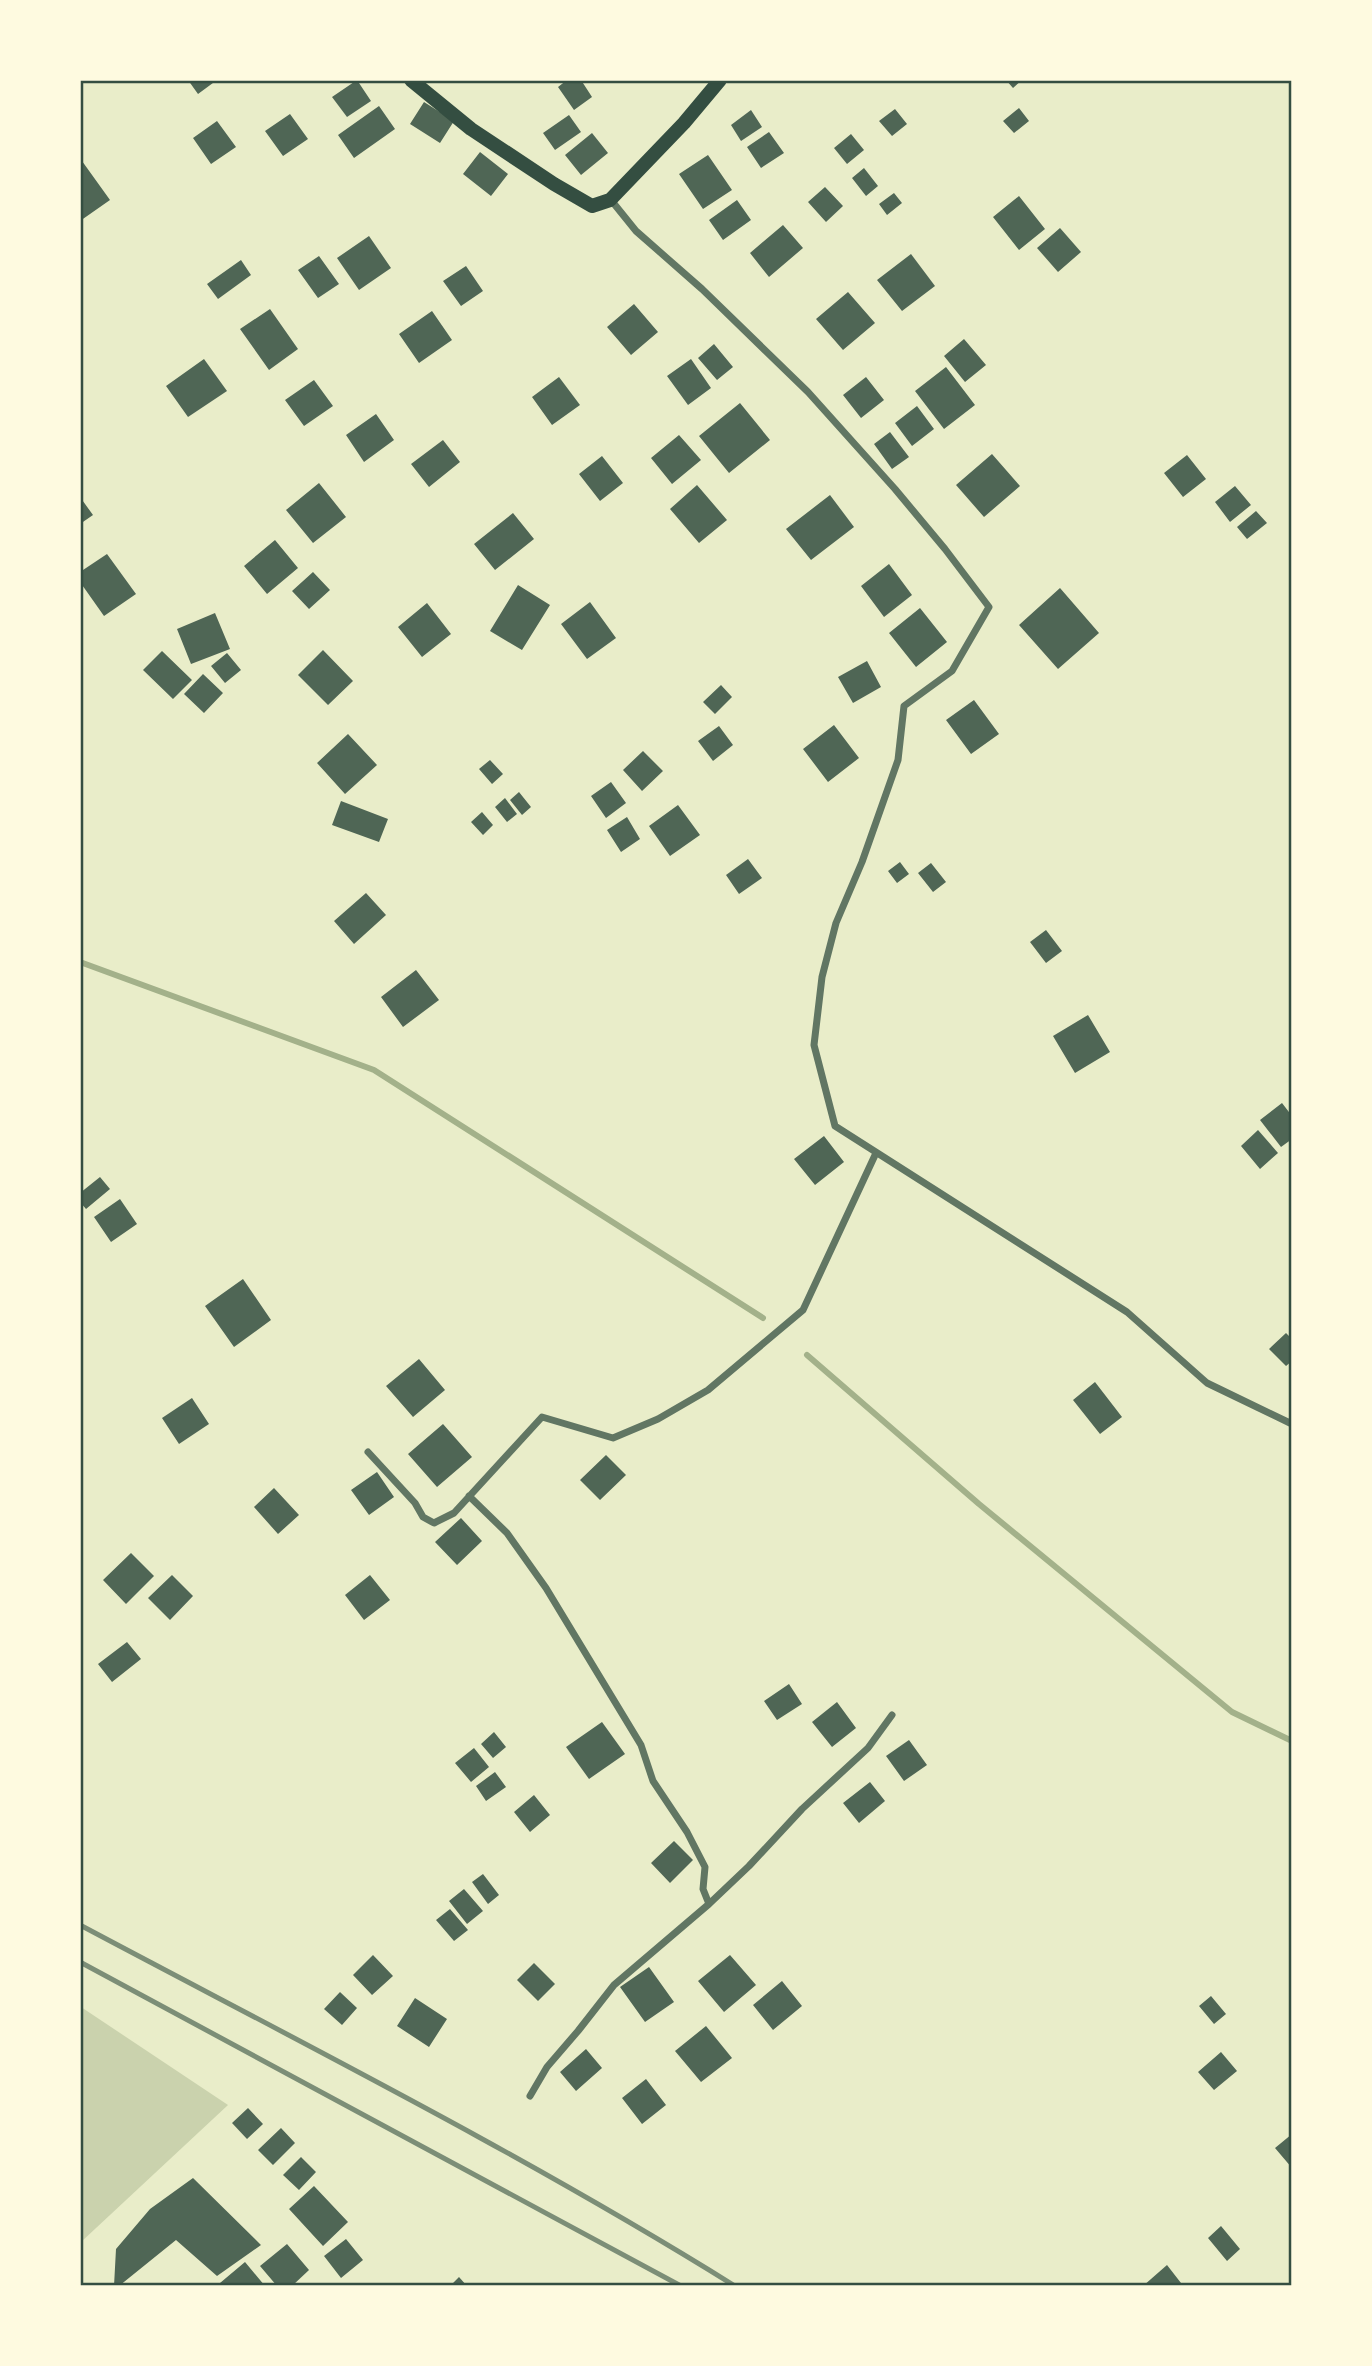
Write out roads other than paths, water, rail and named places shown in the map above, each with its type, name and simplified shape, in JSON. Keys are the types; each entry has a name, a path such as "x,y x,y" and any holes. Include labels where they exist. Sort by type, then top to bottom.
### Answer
{"main road":[{"path":"411,80 471,129 592,206 610,200 684,123 720,80"}],"street":[{"path":"610,200 636,231 702,289 808,392 895,489 989,607 952,671 904,706 898,760 862,862 836,923 822,977 814,1045 835,1126 1127,1312 1207,1383 1292,1424"},
{"path":"368,1452 415,1503 423,1517 434,1523 454,1513 542,1417 613,1438 658,1419 708,1390 803,1310 876,1153"},
{"path":"469,1496 507,1533 546,1588 641,1745 653,1782 687,1832 705,1867 703,1889 709,1904"},
{"path":"530,2096 547,2067 614,1985 749,1866 802,1809 868,1748 892,1715"}],"waterway":[{"path":"80,962 374,1070 763,1318"},
{"path":"807,1355 979,1504 1232,1712 1292,1741"}],"railway":[{"path":"80,1925 493,2145 735,2286"},
{"path":"80,1962 681,2286"}]}
